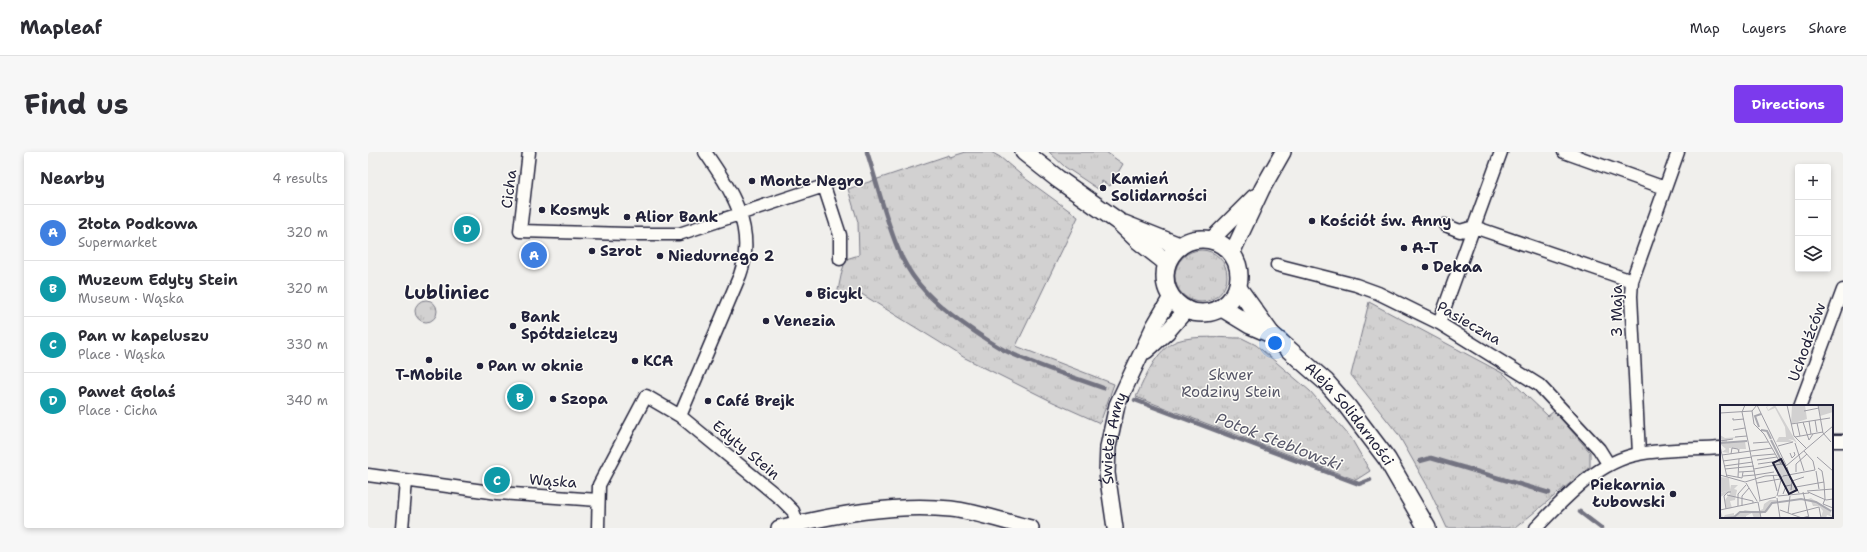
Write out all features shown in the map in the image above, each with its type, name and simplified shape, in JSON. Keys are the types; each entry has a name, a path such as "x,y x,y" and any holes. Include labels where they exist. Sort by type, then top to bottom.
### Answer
{"main road":[{"path":"1024,152 1058,179 1119,222 1139,241 1167,263"},
{"path":"1119,222 1146,231 1179,246"},
{"path":"1200,238 1212,239 1223,244 1232,253 1238,263 1240,276 1238,288 1232,299 1222,308 1204,313 1186,310 1171,297 1166,280 1167,263 1179,246 1189,240 1200,238"},
{"name":"Aleja Solidarności","path":"1238,288 1271,334 1326,382 1347,406 1387,459 1427,528"},
{"name":"Aleja Solidarności","path":"1222,308 1250,325 1271,334"},
{"name":"Aleja Solidarności","path":"1414,506 1421,528"}],"street":[{"name":"Cicha","path":"529,152 520,231 675,234 688,232 741,213"},
{"path":"680,416 742,268 745,242 741,213 705,152"},
{"path":"1232,253 1262,189 1283,152"},
{"path":"1439,323 1501,152"},
{"path":"1564,152 1665,188"},
{"name":"3 Maja","path":"1639,454 1631,296 1632,281 1678,152"},
{"path":"741,213 824,186 840,235 840,259"},
{"path":"1212,239 1262,189"},
{"path":"1445,225 1460,231 1474,227 1632,281"},
{"name":"Pasieczna","path":"1277,265 1356,285 1378,293 1439,323 1539,385 1600,449 1609,465"},
{"name":"Uchodźców","path":"1800,405 1843,290"},
{"name":"Świętej Anny","path":"1115,528 1107,473 1108,447 1117,405 1154,326 1171,297"},
{"name":"Świętej Anny","path":"1142,354 1167,332 1186,310"},
{"name":"Edyty Stein","path":"646,396 680,416 786,503 793,511 798,526"},
{"name":"Wąska","path":"368,475 510,494 598,500 598,490 602,479 646,396"},
{"path":"1833,442 1843,441"},
{"path":"1536,528 1582,484 1609,465 1639,454 1720,448"},
{"path":"402,528 406,481"},
{"path":"598,500 598,528"},
{"path":"778,528 798,526 861,512 941,509 958,510 1031,528"}],"green space":[{"path":"966,152 991,152 1000,157 1026,179 1078,217 1016,346 1114,384 1100,423 1053,402 965,358 860,293 837,295 846,259 859,255 858,222 848,189 949,155 950,157"},
{"path":"1049,152 1106,152 1123,164 1110,186 1102,181 1098,189 1065,167"},
{"path":"1201,250 1211,252 1219,258 1225,266 1227,276 1225,286 1219,294 1211,300 1201,302 1191,300 1183,294 1177,286 1175,276 1177,266 1183,258 1191,252"},
{"path":"422,300 430,300 437,307 437,315 430,322 422,322 415,315 415,307"},
{"path":"1369,302 1504,374 1548,416 1554,411 1590,452 1590,467 1515,528 1447,528 1428,487 1398,434 1351,375"},
{"name":"Skwer Rodziny Stein","path":"1209,337 1242,338 1256,345 1310,391 1351,438 1370,471 1356,480 1136,397 1147,373 1157,357 1163,350 1177,341"}],"waterway":[{"name":"Potok Steblowski","path":"867,152 887,218 901,256 913,276 927,293 961,322 1004,350 1041,366 1103,388"},
{"name":"Potok Steblowski","path":"1135,400 1359,484 1370,480"},
{"name":"Potok Steblowski","path":"1420,461 1431,458 1549,493"},
{"name":"Potok Steblowski","path":"1580,512 1601,528"}],"place":[{"name":"Monte Negro","path":"752,181"},
{"name":"Kamień Solidarności","path":"1103,188"},
{"name":"Kosmyk","path":"542,210"},
{"name":"Alior Bank","path":"627,217"},
{"name":"Kościół św. Anny","path":"1312,221"},
{"name":"Paweł Golaś","path":"467,229"},
{"name":"A-T","path":"1404,248"},
{"name":"Szrot","path":"592,251"},
{"name":"Złota Podkowa","path":"534,255"},
{"name":"Niedurnego 2","path":"660,256"},
{"name":"Dekaa","path":"1425,267"},
{"name":"Bicykl","path":"809,294"},
{"name":"Venezia","path":"766,321"},
{"name":"Bank Spółdzielczy","path":"513,326"},
{"name":"T-Mobile","path":"429,360"},
{"name":"KCA","path":"635,361"},
{"name":"Pan w oknie","path":"480,366"},
{"name":"Muzeum Edyty Stein","path":"520,397"},
{"name":"Szopa","path":"553,399"},
{"name":"Café Brejk","path":"708,401"},
{"name":"Pan w kapeluszu","path":"497,480"},
{"name":"Piekarnia Łubowski","path":"1673,494"}],"district":[{"name":"Lubliniec","path":"447,292"}]}
